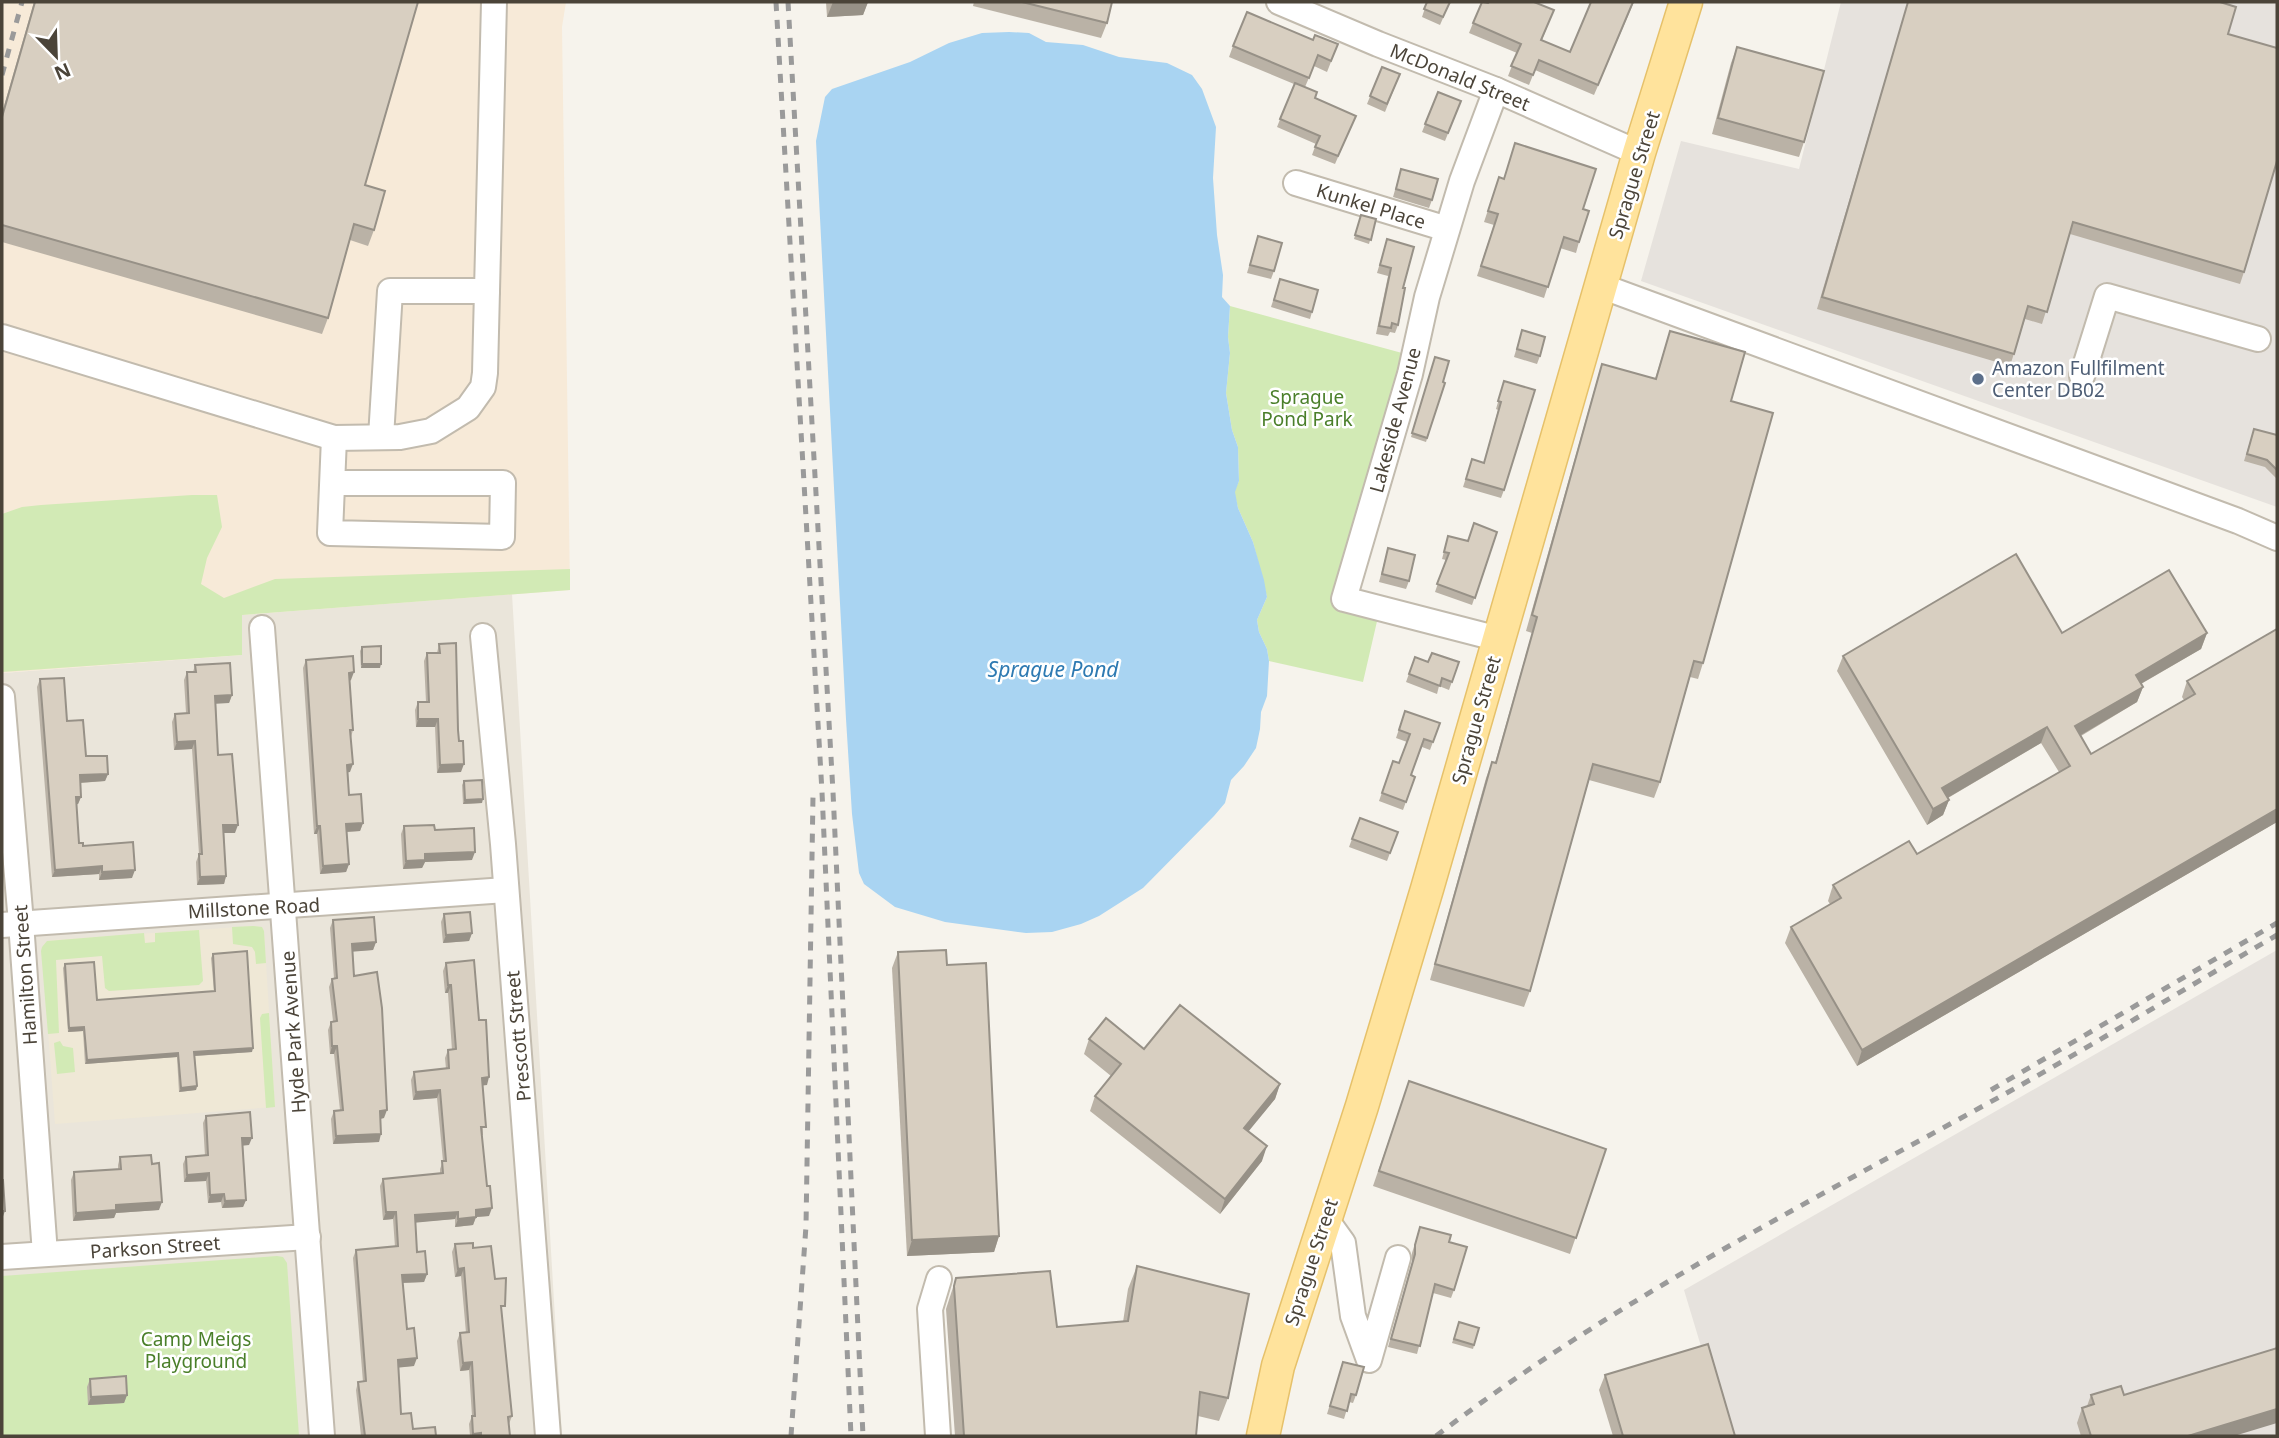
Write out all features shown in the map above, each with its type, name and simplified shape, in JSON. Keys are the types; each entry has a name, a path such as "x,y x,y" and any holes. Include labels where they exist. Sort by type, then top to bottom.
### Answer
{"main road":[{"name":"Sprague Street","path":"1263,1436 1278,1366 1365,1097 1639,153 1686,2"}],"street":[{"path":"2,337 334,438 414,436 431,431 458,416 483,387 485,373 494,2"},
{"name":"McDonald Street","path":"1279,2 1496,90 1639,153"},
{"name":"Lakeside Avenue","path":"1496,90 1447,229 1427,297 1409,374 1344,599 1499,639"},
{"name":"Kunkel Place","path":"1296,183 1447,229"},
{"path":"1601,286 2277,538"},
{"path":"381,437 390,291 487,291"},
{"path":"2082,376 2107,296 2258,339"},
{"path":"333,483 503,483 502,537 330,533 334,438"},
{"name":"Hyde Park Avenue","path":"262,628 322,1436"},
{"name":"Prescott Street","path":"483,636 506,890 548,1436"},
{"name":"Hamilton Street","path":"2,697 12,924 45,1254"},
{"name":"Millstone Road","path":"12,924 506,890"},
{"path":"1325,1218 1343,1243 1353,1316 1370,1360 1398,1258"},
{"name":"Parkson Street","path":"2,1257 308,1237"},
{"path":"938,1436 930,1309 939,1279"}],"shaded area":[{"path":"2,2 566,2 562,27 570,590 242,615 242,655 2,673"},
{"path":"1841,2 2277,2 2277,507 1641,281 1681,141 1799,169"},
{"path":"512,594 562,1436 2,1436 2,673 242,655 242,615"},
{"path":"262,927 264,931 275,1107 55,1124 42,951 44,944 51,940"},
{"path":"2277,950 2277,1436 1728,1436 1684,1290"}],"green space":[{"name":"Sprague Pond Park","path":"1230,306 1402,353 1334,605 1378,617 1363,682 1269,661 1257,620 1267,597 1253,542 1234,492 1239,481 1238,447 1232,430 1226,393 1230,353"},
{"path":"217,495 222,527 207,558 201,584 224,598 275,579 570,569 570,590 242,615 242,655 2,672 2,514 22,507 41,505"},
{"path":"232,927 262,927 264,931 266,963 256,964 252,947 233,944"},
{"path":"199,930 203,981 199,985 109,991 105,988 102,956 56,960 59,1033 48,1034 41,951 47,941 144,933 145,943 155,942 155,933"},
{"path":"269,1013 275,1107 266,1108 260,1018 262,1014"},
{"path":"60,1041 63,1046 73,1048 75,1072 57,1074 54,1043"},
{"name":"Camp Meigs Playground","path":"283,1257 287,1263 299,1436 2,1436 2,1276"}],"water":[{"name":"Sprague Pond","path":"982,33 1029,33 1046,42 1083,45 1119,57 1167,63 1192,75 1202,89 1216,127 1213,178 1223,275 1222,297 1230,306 1230,353 1226,393 1232,430 1238,447 1239,481 1235,492 1238,508 1253,542 1264,580 1267,597 1257,620 1269,661 1267,696 1261,712 1256,748 1231,780 1225,803 1214,816 1143,888 1099,916 1052,932 1026,933 945,922 895,907 864,884 859,873 846,719 816,141 825,97 832,89 910,62 949,43"}],"building":[{"path":"35,2 418,2 365,185 385,191 374,230 354,224 328,318 2,225 2,117"},
{"path":"1022,2 1112,2 1107,23"},
{"path":"1427,2 1450,2 1443,17 1424,9"},
{"path":"1482,2 1534,2 1554,10 1541,40 1570,52 1591,2 1633,2 1598,85 1539,60 1533,75 1511,66 1521,44 1473,23"},
{"path":"1908,2 2220,2 2236,7 2228,34 2277,48 2277,161 2244,272 2073,222 2047,312 2028,306 2014,354 1822,297"},
{"path":"1247,12 1313,40 1315,35 1338,44 1331,61 1318,55 1309,78 1233,46"},
{"path":"1737,47 1824,71 1804,142 1718,118"},
{"path":"1382,67 1400,74 1387,104 1370,96"},
{"path":"1295,83 1317,92 1315,98 1356,116 1338,156 1315,147 1320,136 1280,119"},
{"path":"1438,92 1461,101 1448,133 1425,124"},
{"path":"1515,143 1596,169 1583,209 1589,211 1579,242 1564,237 1548,287 1481,266 1498,214 1488,211 1499,177 1504,179"},
{"path":"1401,169 1438,179 1432,200 1396,189"},
{"path":"1361,215 1376,219 1371,240 1355,235"},
{"path":"1258,236 1282,243 1274,271 1250,265"},
{"path":"1387,239 1414,247 1403,288 1398,325 1392,323 1391,328 1379,326 1391,268 1380,265"},
{"path":"1280,279 1318,290 1312,312 1274,300"},
{"path":"1522,330 1545,337 1540,356 1517,349"},
{"path":"1670,331 1745,352 1731,401 1773,413 1703,663 1694,661 1660,782 1593,764 1530,991 1435,964 1492,762 1496,763 1537,617 1532,615 1602,364 1656,379"},
{"path":"1435,357 1449,361 1443,382 1445,383 1427,438 1412,433"},
{"path":"1504,381 1535,390 1504,490 1466,479 1472,459 1484,463"},
{"path":"2254,429 2277,435 2277,470 2267,460 2247,454"},
{"path":"1474,523 1497,532 1475,598 1437,584 1449,553 1444,552 1448,536 1468,541"},
{"path":"1388,548 1415,555 1409,581 1382,574"},
{"path":"2016,554 2062,633 2169,570 2207,633 2136,675 2143,687 2075,726 2091,754 2195,694 2187,681 2277,629 2277,809 1862,1050 1791,927 1841,898 1833,885 1909,841 1917,854 2070,766 2047,727 1942,788 1949,800 1933,809 1843,656"},
{"path":"456,643 458,730 459,741 463,741 464,764 440,765 438,719 418,719 418,702 429,702 427,653 440,653 439,644"},
{"path":"381,646 381,664 362,664 362,647"},
{"path":"1432,653 1459,662 1452,682 1442,678 1440,686 1409,674 1415,657 1428,662"},
{"path":"353,656 354,672 349,673 353,764 347,765 349,795 361,794 363,823 346,824 349,864 323,866 320,826 317,826 306,660"},
{"path":"230,663 232,695 215,696 218,755 232,754 238,825 223,825 226,876 200,877 199,854 202,854 195,741 177,742 175,714 189,713 187,672 196,672 195,665"},
{"path":"64,678 67,721 83,720 86,756 107,756 108,774 80,775 81,797 76,797 79,843 83,843 83,846 133,842 135,870 102,872 102,866 55,870 40,679"},
{"path":"1405,711 1440,723 1433,742 1424,739 1411,775 1415,777 1406,802 1382,793 1393,761 1399,763 1410,734 1399,730"},
{"path":"482,780 483,799 465,800 464,781"},
{"path":"1360,818 1398,832 1390,853 1352,839"},
{"path":"434,825 435,830 474,828 475,852 425,854 425,860 406,861 404,826"},
{"path":"470,912 472,933 446,935 444,914"},
{"path":"374,917 376,942 352,944 354,976 377,972 382,1008 387,1110 380,1111 381,1134 336,1136 334,1111 343,1110 337,1046 332,1046 331,1022 337,1021 332,979 337,978 333,920"},
{"path":"946,950 947,965 986,963 999,1236 912,1240 898,952"},
{"path":"247,951 253,1048 194,1052 197,1086 181,1088 178,1053 87,1060 84,1027 69,1028 65,964 94,962 97,1000 215,991 213,954"},
{"path":"474,960 479,1020 486,1020 489,1077 482,1078 486,1127 481,1127 492,1208 476,1210 476,1217 458,1219 458,1212 415,1215 417,1252 425,1251 427,1274 402,1275 407,1329 414,1328 417,1358 398,1360 401,1414 411,1413 413,1429 435,1427 436,1436 365,1436 358,1382 366,1381 356,1250 398,1246 396,1212 386,1212 383,1179 443,1173 442,1161 446,1161 440,1090 416,1092 414,1072 449,1068 448,1050 456,1049 451,985 448,985 446,963"},
{"path":"1180,1005 1280,1084 1244,1128 1267,1146 1225,1199 1095,1096 1121,1064 1089,1039 1106,1018 1144,1049"},
{"path":"1409,1081 1606,1149 1576,1238 1379,1171"},
{"path":"250,1112 252,1138 242,1138 246,1200 225,1201 224,1194 210,1195 209,1173 187,1175 186,1157 208,1155 206,1116"},
{"path":"151,1155 152,1164 159,1163 162,1202 116,1205 116,1210 76,1213 74,1172 121,1169 120,1157"},
{"path":"3,1180 5,1211 2,1211"},
{"path":"1420,1227 1451,1235 1449,1242 1467,1247 1454,1290 1435,1284 1420,1346 1391,1339"},
{"path":"473,1243 473,1248 491,1246 495,1279 506,1278 505,1306 501,1306 512,1416 508,1417 510,1436 473,1434 472,1416 475,1416 472,1362 463,1363 460,1333 469,1332 464,1268 458,1269 455,1244"},
{"path":"1137,1266 1249,1294 1228,1398 1200,1392 1196,1436 964,1436 954,1286 956,1278 1050,1271 1057,1327 1128,1321"},
{"path":"1459,1322 1479,1328 1474,1345 1454,1339"},
{"path":"1708,1344 1735,1436 1623,1436 1605,1375"},
{"path":"2277,1348 2277,1409 2188,1436 2091,1436 2082,1408 2094,1404 2091,1395 2121,1386 2124,1395"},
{"path":"1343,1362 1364,1367 1356,1395 1351,1394 1347,1411 1330,1406"},
{"path":"126,1376 127,1395 91,1397 90,1379"}],"railway":[{"path":"2,75 22,2"},
{"path":"776,2 822,792 851,1436"},
{"path":"788,2 833,792 863,1436"},
{"path":"791,1436 806,1226 813,796"},
{"path":"1991,1090 2277,923"},
{"path":"1436,1436 1503,1387 1642,1297 2037,1076 2277,935"}],"place":[{"name":"Amazon Fullfilment Center DB02","path":"1978,379"}]}
